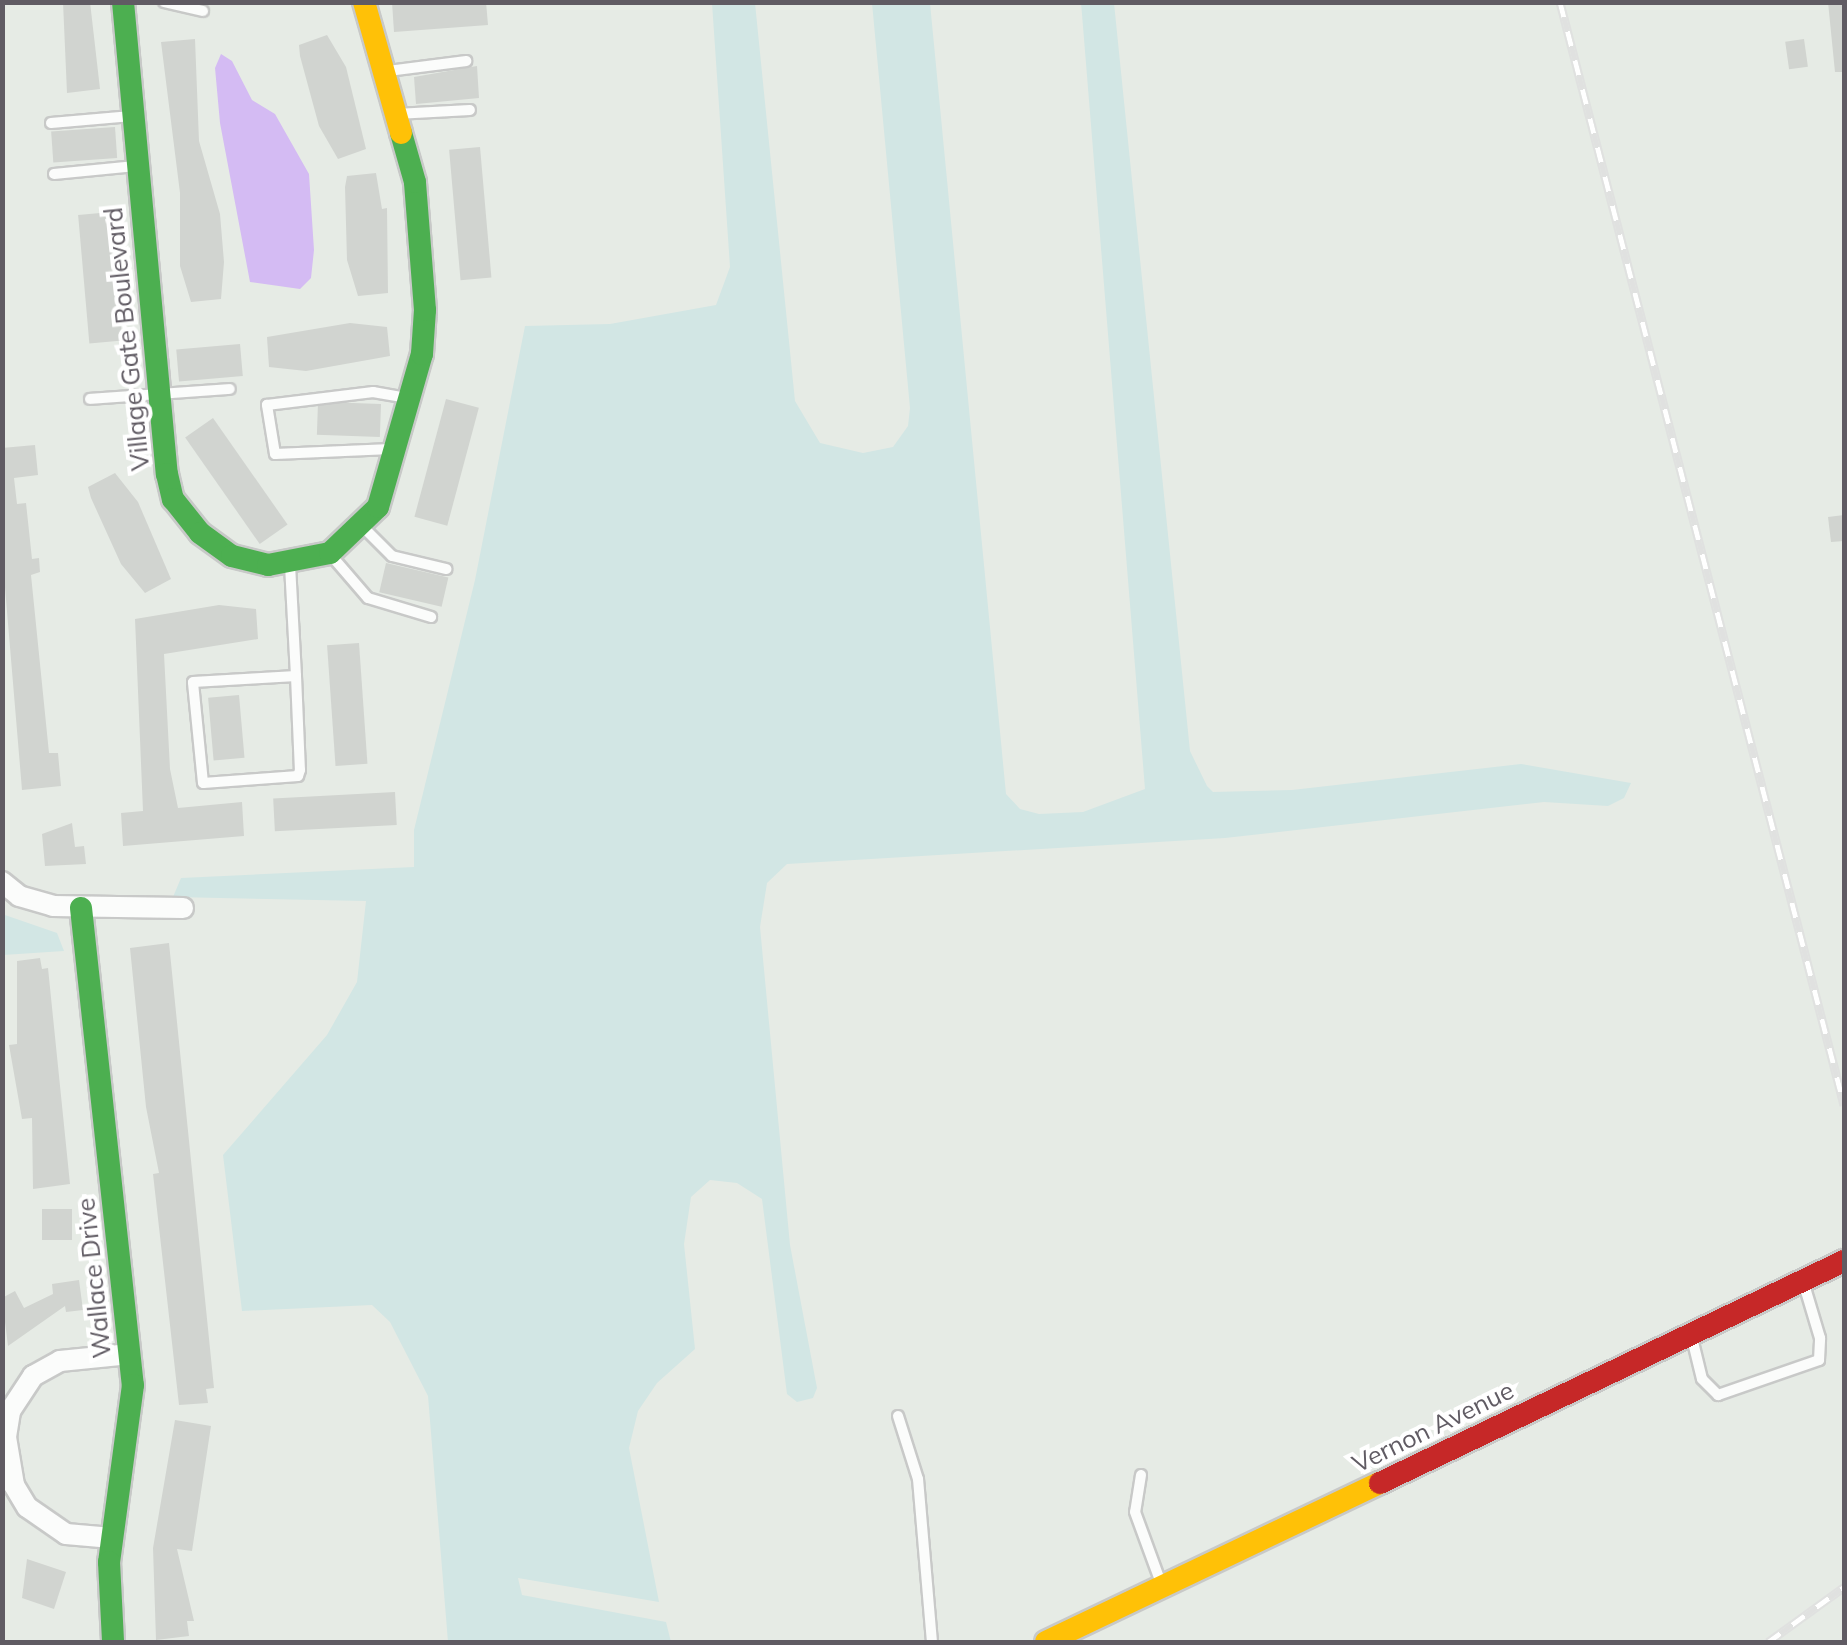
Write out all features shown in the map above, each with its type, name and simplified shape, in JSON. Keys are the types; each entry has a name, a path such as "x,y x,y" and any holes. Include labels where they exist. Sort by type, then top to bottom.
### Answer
{"street":[{"name":"Village Gate Boulevard","path":"123,2 167,474 185,518 232,556 290,564 330,553 363,528 386,493 425,310 415,182 380,72 364,2"},
{"path":"2,882 35,903 80,908 183,908"},
{"name":"Wallace Drive","path":"80,908 130,1354 132,1412 112,1538 112,1642"},
{"name":"Vernon Avenue","path":"1046,1642 1844,1261"},
{"path":"112,1538 66,1534 27,1507 14,1485 6,1437 10,1411 33,1376 60,1361 130,1354"}],"lane":[{"path":"164,2 203,11"},
{"path":"380,72 466,61"},
{"path":"396,114 470,110"},
{"path":"51,122 133,116"},
{"path":"54,174 137,166"},
{"path":"90,399 230,389"},
{"path":"397,450 275,454 267,404 373,392 409,399"},
{"path":"363,528 392,556 446,569"},
{"path":"330,553 368,598 431,617"},
{"path":"290,564 296,676 298,776 203,783 193,682 296,676"},
{"path":"1691,1334 1702,1379 1718,1394 1820,1360 1820,1338 1803,1280"},
{"path":"898,1416 918,1479 932,1642"},
{"path":"1141,1475 1136,1512 1164,1588"}],"shaded area":[{"path":"1081,2 1114,3 1190,751 1207,786 1213,792 1292,790 1521,764 1631,783 1624,798 1608,806 1544,802 1225,838 787,864 767,883 760,927 790,1245 817,1388 813,1398 797,1402 787,1394 762,1199 737,1183 710,1180 691,1197 684,1244 695,1349 657,1383 638,1411 629,1448 659,1602 518,1578 522,1595 666,1622 671,1642 448,1642 428,1396 390,1322 372,1305 242,1311 223,1155 327,1035 357,982 366,901 173,897 181,878 414,867 414,830 475,580 525,326 610,324 716,305 730,267 712,3 755,3 795,401 820,443 863,453 893,447 908,426 910,408 872,3 930,3 1006,794 1020,809 1039,814 1083,812 1145,789"},
{"path":"221,54 232,61 252,100 275,114 309,174 314,250 311,278 300,289 250,282 220,123 215,68"},
{"path":"2,914 57,933 64,951 3,955"}],"building":[{"path":"63,2 90,2 100,89 67,93"},
{"path":"392,2 486,2 488,25 394,32"},
{"path":"1828,2 1844,2 1844,72 1835,72"},
{"path":"327,35 346,67 366,149 338,159 319,126 299,45"},
{"path":"195,39 199,141 220,214 224,262 221,299 191,302 180,266 180,193 161,42"},
{"path":"1804,39 1808,67 1789,69 1785,42"},
{"path":"477,66 479,98 416,104 414,77"},
{"path":"115,127 117,158 53,162 51,131"},
{"path":"480,147 491,278 461,280 449,150"},
{"path":"376,173 382,209 387,208 388,293 358,296 347,260 345,187 347,176"},
{"path":"111,212 122,341 89,343 78,215"},
{"path":"350,323 387,327 390,356 306,371 269,367 267,337"},
{"path":"240,344 243,376 179,381 176,350"},
{"path":"446,399 479,408 447,526 414,517"},
{"path":"318,402 381,404 380,437 317,435"},
{"path":"213,418 288,524 260,544 185,438"},
{"path":"35,445 38,475 14,478 17,504 26,503 32,559 39,558 40,572 31,575 49,753 58,753 61,786 22,790 2,552 2,448"},
{"path":"115,473 138,502 171,579 145,593 121,564 88,487"},
{"path":"1844,515 1844,541 1831,542 1828,517"},
{"path":"386,563 448,577 442,607 379,592"},
{"path":"219,605 256,609 258,639 164,654 170,769 178,808 242,802 244,836 123,846 121,813 143,811 135,619"},
{"path":"359,643 367,764 336,766 327,645"},
{"path":"239,695 244,758 214,760 208,698"},
{"path":"395,792 397,825 275,831 273,798"},
{"path":"72,823 75,847 84,846 86,864 45,866 42,834"},
{"path":"169,943 214,1388 206,1389 208,1403 179,1405 153,1174 159,1173 146,1107 130,948"},
{"path":"40,958 42,969 48,968 70,1184 33,1189 32,1118 22,1119 9,1045 17,1044 17,961"},
{"path":"42,1209 72,1209 72,1240 42,1240"},
{"path":"79,1280 83,1310 66,1312 65,1306 8,1346 2,1298 15,1291 24,1308 53,1294 52,1284"},
{"path":"175,1420 211,1426 192,1551 177,1549 194,1621 187,1621 189,1636 156,1640 153,1548"},
{"path":"27,1559 66,1572 54,1609 22,1598"}],"railway":[{"path":"1560,2 1844,1105"},
{"path":"1768,1642 1844,1587"}],"traffic: fast":[{"path":"123,2 167,474 173,499 200,533 232,556 268,565 330,553 378,507 422,354 425,310 415,182 401,133"},
{"path":"81,908 133,1385 109,1562 113,1642"}],"traffic: slow":[{"path":"364,2 401,133"},
{"path":"1046,1642 1380,1483"}],"traffic: jam":[{"path":"1380,1483 1844,1261"}]}
